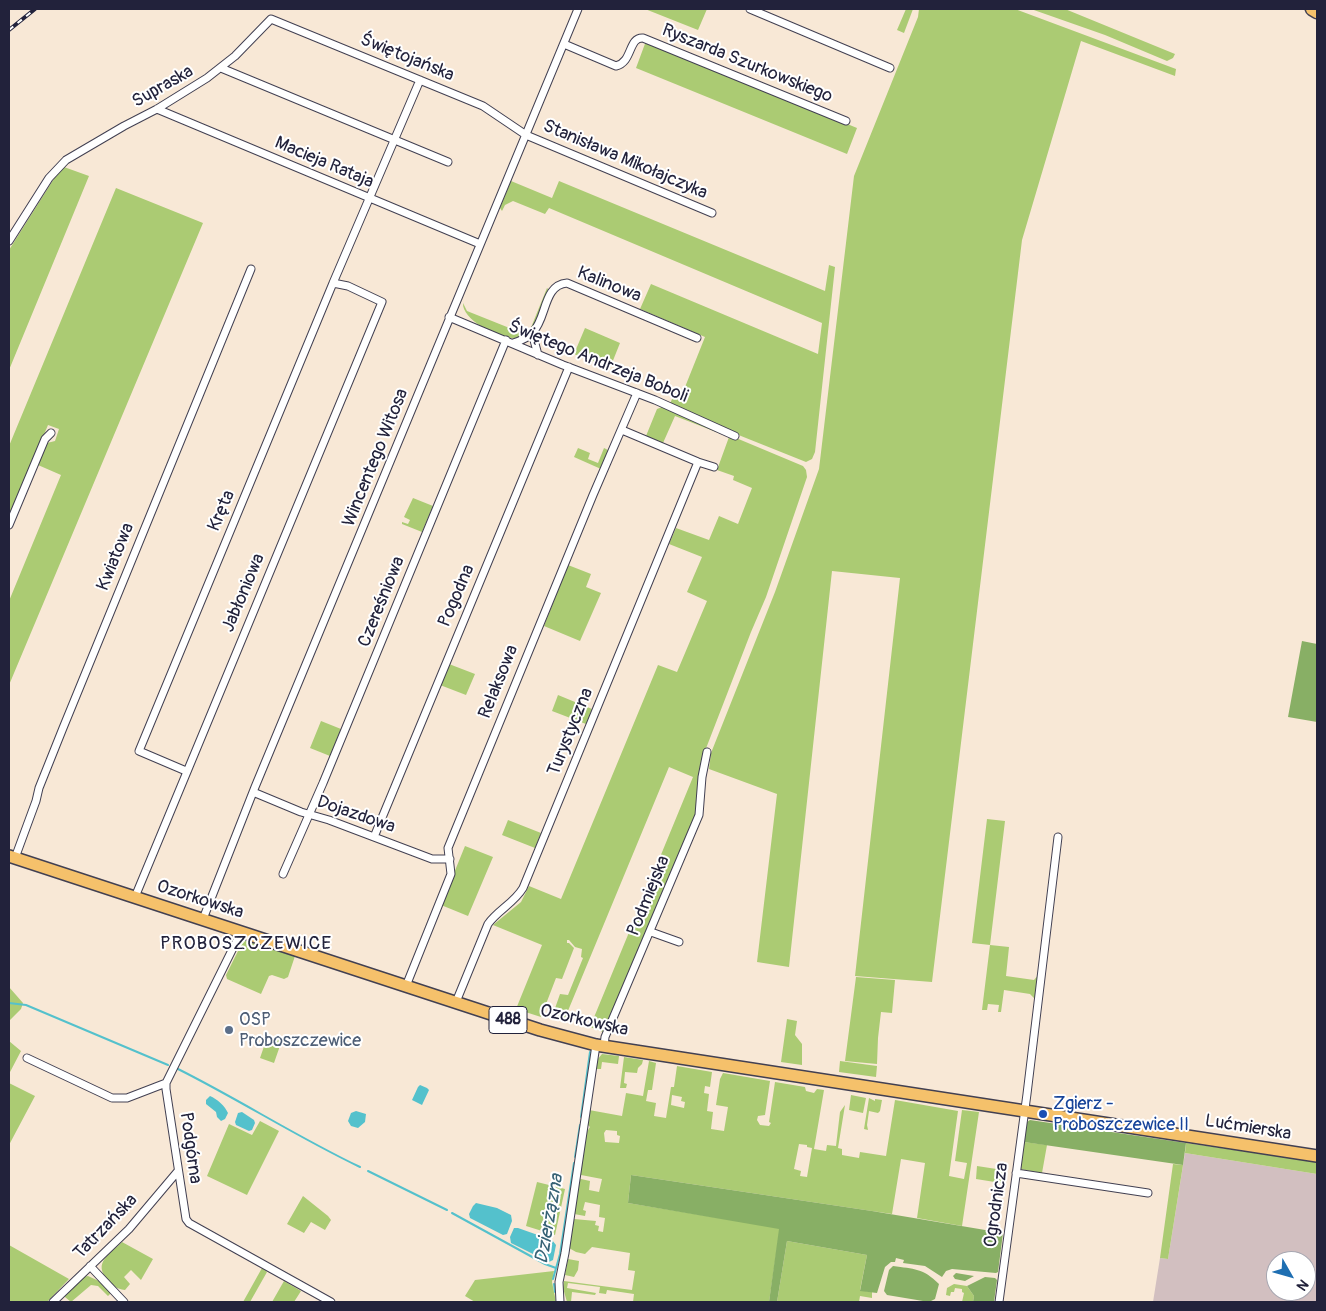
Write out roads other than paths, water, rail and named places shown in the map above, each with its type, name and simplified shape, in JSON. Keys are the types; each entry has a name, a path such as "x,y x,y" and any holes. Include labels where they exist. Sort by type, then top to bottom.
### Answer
{"highway":[{"path":"1312,9 1317,12"}],"main road":[{"name":"Ozorkowska","path":"12,857 540,1030 600,1046 1024,1111"},
{"name":"Lućmierska","path":"1024,1111 1317,1156"}],"street":[{"name":"Wincentego Witosa","path":"202,919 578,9"},
{"path":"750,9 890,68"},
{"name":"Supraska","path":"9,240 60,166 74,155 157,109 221,68 250,42 271,19"},
{"name":"Świętojańska","path":"271,19 483,106 526,135"},
{"name":"Ryszarda Szurkowskiego","path":"564,44 612,65 620,65 628,58 635,40 643,38 846,121"},
{"path":"221,68 448,162"},
{"path":"333,283 420,80"},
{"name":"Macieja Rataja","path":"157,109 480,244"},
{"name":"Stanisława Mikołajczyka","path":"526,135 712,213"},
{"name":"Kwiatowa","path":"12,857 251,269"},
{"name":"Jabłoniowa","path":"135,897 382,302 348,286 333,283"},
{"name":"Kręta","path":"186,771 139,751 333,283"},
{"name":"Kalinowa","path":"535,331 553,289 560,284 567,283 697,338"},
{"name":"Świętego Andrzeja Boboli","path":"449,318 637,393 735,436"},
{"path":"509,342 522,340 535,331"},
{"path":"535,331 535,348 538,355"},
{"name":"Czereśniowa","path":"283,874 311,814 509,342"},
{"name":"Pogodna","path":"374,836 569,367"},
{"name":"Relaksowa","path":"406,986 451,874 448,848 593,495 637,393"},
{"path":"622,430 714,467"},
{"path":"9,525 45,439 51,433"},
{"name":"Turystyczna","path":"456,1002 488,924 493,916 517,897 523,888 698,462"},
{"name":"Podmiejska","path":"560,1302 559,1282 600,1046 651,932 699,815 702,777 707,752"},
{"name":"Dojazdowa","path":"253,792 301,812 374,836 432,859 450,859"},
{"name":"Ogrodnicza","path":"999,1302 1058,837"},
{"path":"27,1058 112,1098 127,1098 166,1083 241,932"},
{"path":"651,932 679,942"},
{"name":"Podgórna","path":"166,1083 178,1171 186,1219 189,1223 331,1302"},
{"name":"Tatrzańska","path":"53,1302 129,1229 178,1171"},
{"path":"1016,1173 1148,1194"},
{"path":"90,1266 124,1302"}],"water":[{"path":"420,1085 429,1090 422,1105 412,1100"},
{"path":"210,1096 227,1110 228,1113 225,1119 221,1121 217,1117 216,1112 206,1104 206,1100"},
{"path":"356,1111 366,1114 365,1122 358,1128 351,1126 348,1121 351,1113"},
{"path":"242,1112 254,1120 255,1123 252,1130 249,1131 236,1125 238,1113"},
{"path":"476,1203 497,1208 511,1215 512,1221 507,1234 503,1235 470,1218 469,1214"},
{"path":"514,1228 552,1240 556,1245 553,1260 549,1262 511,1243 510,1237"}],"waterway":[{"path":"9,1003 26,1005 168,1065"},
{"name":"Dzierżązna","path":"581,1117 590,1052"},
{"path":"178,1069 360,1167"},
{"name":"Dzierżązna","path":"575,1157 580,1125"},
{"name":"Dzierżązna","path":"553,1279 560,1254 574,1163"},
{"path":"368,1171 447,1210"},
{"path":"452,1213 545,1264 556,1268"},
{"name":"Dzierżązna","path":"554,1284 555,1292"}],"railway":[{"path":"9,30 35,9"}],"place":[{"name":"OSP Proboszczewice","path":"229,1030"},
{"name":"Zgierz - Proboszczewice II","path":"1043,1114"}],"district":[{"name":"PROBOSZCZEWICE","path":"246,944"}]}
